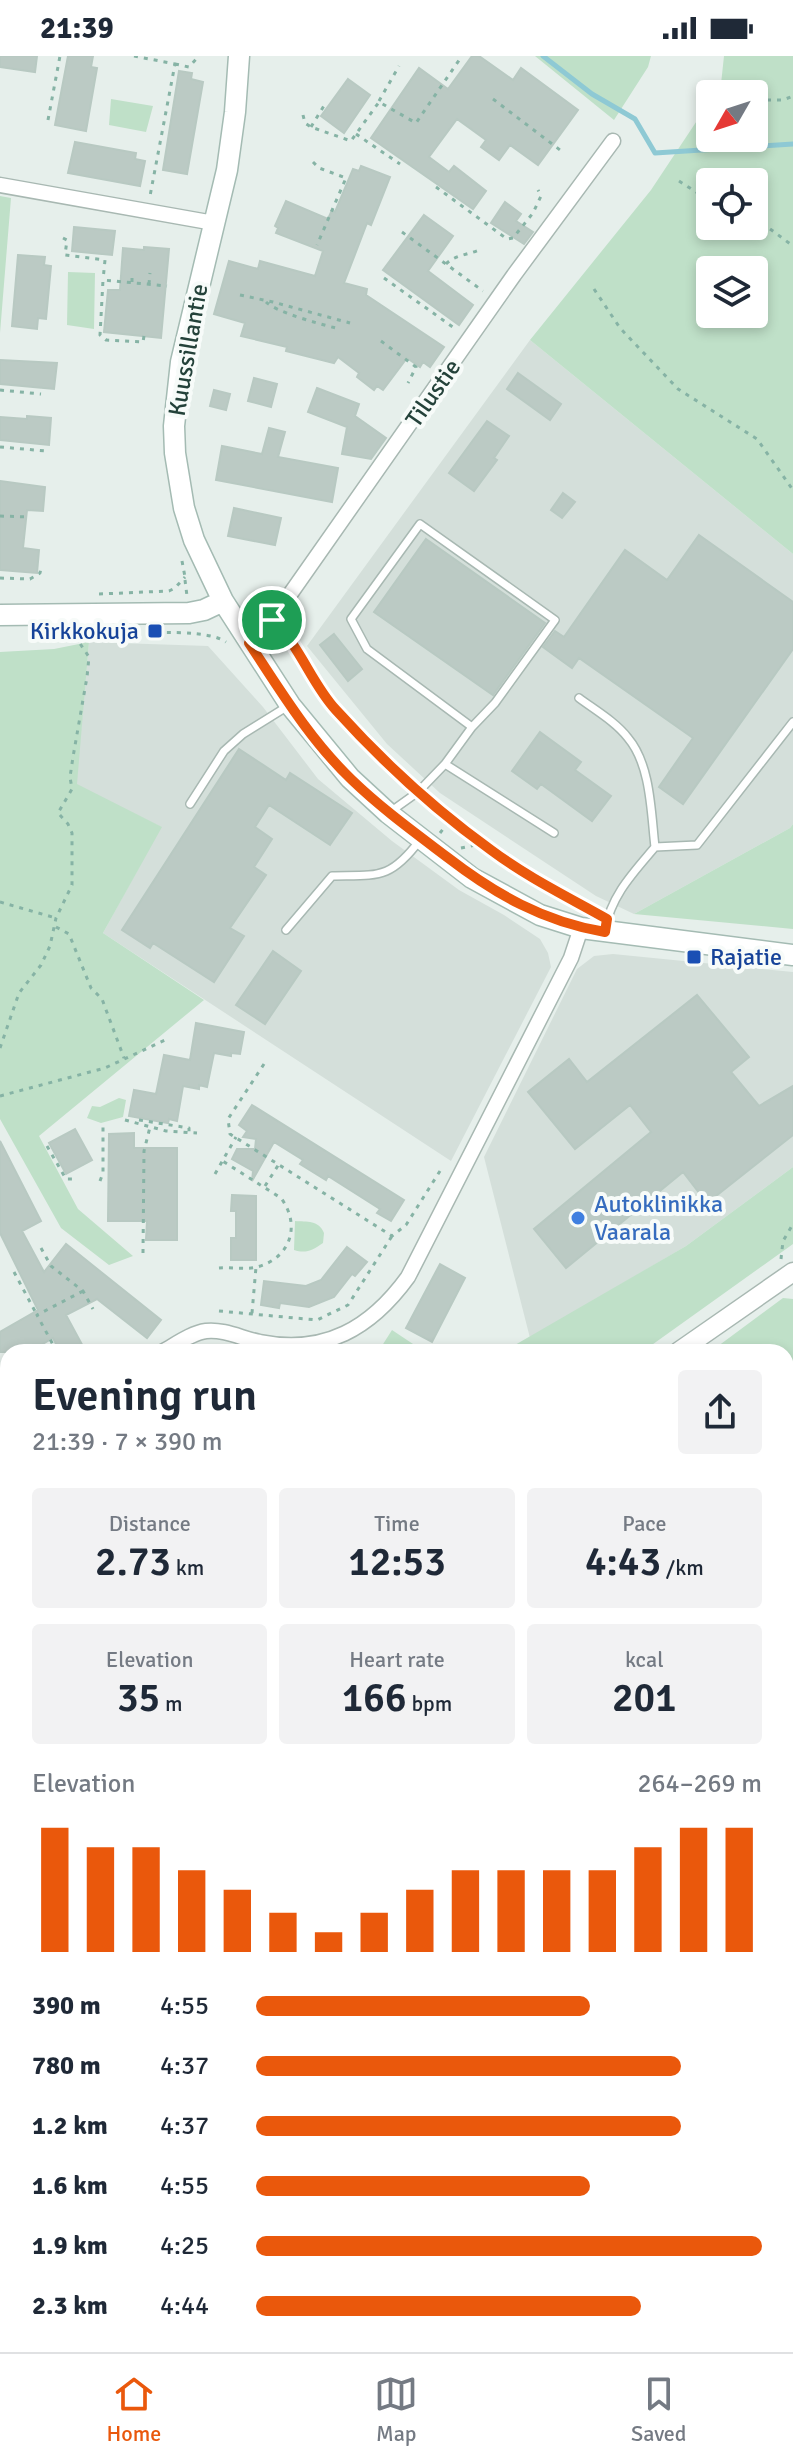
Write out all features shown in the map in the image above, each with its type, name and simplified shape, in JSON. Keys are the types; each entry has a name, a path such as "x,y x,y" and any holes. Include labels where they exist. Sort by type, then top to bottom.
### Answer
{"main road":[{"name":"Kuussillantie","path":"239,56 233,131 181,362 174,426 184,508 194,540 232,598 241,644 350,778 388,813 431,836 496,892 540,915 581,928 606,925 793,955"},
{"path":"0,615 189,613 232,598"}],"street":[{"name":"Tilustie","path":"241,644 260,635 272,620 613,141"},
{"path":"0,185 214,223"},
{"path":"304,1344 339,1335 376,1315 408,1277 571,958 581,928"},
{"path":"689,1344 789,1274"},
{"path":"178,1344 205,1331 269,1344"}],"lane":[{"path":"388,813 418,792 445,764 472,727 495,703 555,620 420,524 351,619 367,649 472,727"},
{"path":"579,698 627,736 638,753 655,847"},
{"path":"190,804 224,751 243,734 290,705"},
{"path":"606,925 620,888 655,847 697,845 793,722"},
{"path":"445,764 554,833"},
{"path":"286,930 332,876 382,875 404,861 431,836"}],"path":[{"path":"48,120 60,56"},
{"path":"134,56 189,67 199,56"},
{"path":"379,102 416,123 462,56"},
{"path":"147,212 175,64"},
{"path":"303,115 305,123 311,127 351,141 379,102 379,97 399,66"},
{"path":"768,100 793,96"},
{"path":"493,99 564,153"},
{"path":"311,127 325,104"},
{"path":"356,134 400,164"},
{"path":"313,162 319,168 346,178 317,245"},
{"path":"679,181 696,192"},
{"path":"436,187 507,239 513,238 533,213 541,196 538,190"},
{"path":"768,227 793,246"},
{"path":"402,232 483,291"},
{"path":"63,238 67,240 65,255 105,260 100,335 106,340 143,342 144,336"},
{"path":"446,264 453,257 479,250"},
{"path":"99,260 100,254"},
{"path":"132,272 132,282"},
{"path":"149,284 150,273"},
{"path":"384,278 469,340"},
{"path":"103,280 167,286"},
{"path":"594,289 620,328 678,389 757,439 793,490"},
{"path":"240,295 350,323"},
{"path":"266,302 272,308 296,314 304,320 336,328"},
{"path":"112,340 113,333"},
{"path":"126,341 127,334"},
{"path":"381,341 416,367 408,383"},
{"path":"0,390 41,394"},
{"path":"0,447 47,451"},
{"path":"0,516 29,517"},
{"path":"0,578 30,579 40,573 41,568"},
{"path":"92,594 169,591 185,577"},
{"path":"232,598 248,603 284,631 330,704 418,792 482,843 606,925"},
{"path":"0,1048 19,993 41,965 56,927 56,918 72,885 72,833 58,813 72,789 71,767 87,677 89,657 77,639 114,634 190,634 217,635 241,644"},
{"path":"431,836 450,819"},
{"path":"461,848 482,843"},
{"path":"0,902 56,918"},
{"path":"56,927 69,934 91,988 102,999 124,1059"},
{"path":"0,1096 105,1068 165,1040"},
{"path":"264,1064 228,1119 230,1134 392,1236"},
{"path":"125,1120 150,1127 197,1133"},
{"path":"139,1120 189,1128 189,1133"},
{"path":"100,1181 103,1173 103,1124"},
{"path":"143,1253 144,1151 150,1127"},
{"path":"215,1174 236,1137"},
{"path":"47,1146 66,1179 73,1179"},
{"path":"219,1268 256,1267 275,1259 292,1236 293,1224 281,1198 221,1160"},
{"path":"265,1186 279,1164"},
{"path":"219,1311 317,1320 348,1305 392,1236 406,1225 440,1171"},
{"path":"789,1274 780,1268 783,1241 793,1224"},
{"path":"41,1248 51,1266 83,1291 93,1309"},
{"path":"252,1313 256,1267"},
{"path":"14,1272 53,1344"},
{"path":"37,1315 83,1291"}],"shaded area":[{"path":"530,340 793,554 793,824 634,914 596,896 440,793 387,744 307,646"},
{"path":"89,642 208,646 263,707 318,779 392,841 459,890 540,939 551,967 451,1161 103,933 161,827 76,785"},
{"path":"613,954 793,972 793,1167 686,1246 530,1338 484,1157 577,969 594,956"}],"green space":[{"path":"535,56 651,56 648,67 614,120"},
{"path":"724,56 793,56 793,554 530,340 651,190 696,122 696,152 768,152 768,80 721,80"},
{"path":"111,99 153,106 146,132 109,125"},
{"path":"0,196 11,198 0,333"},
{"path":"68,272 95,273 94,329 67,325"},
{"path":"89,642 77,784 162,827 103,933 204,1000 39,1136 78,1209 133,1256 109,1265 61,1228 0,1119 0,652 54,649"},
{"path":"793,824 793,929 634,914 790,828"},
{"path":"119,1098 126,1100 123,1117 101,1123 87,1118 92,1106 100,1107"},
{"path":"793,1167 793,1244 653,1344 517,1344 686,1246"},
{"path":"295,1221 312,1222 319,1226 324,1233 323,1243 309,1251 294,1250"},
{"path":"783,1298 793,1299 793,1344 721,1344"},
{"path":"392,1330 413,1344 383,1344"}],"building":[{"path":"0,56 37,56 35,72 0,67"},
{"path":"68,56 93,56 91,67 97,68 86,131 55,125"},
{"path":"472,56 479,56 513,80 521,68 578,110 538,165 510,145 499,160 481,147 486,140 457,119 429,157 449,172 454,166 486,191 473,209 371,138 419,68 448,89"},
{"path":"179,71 192,73 191,79 203,82 187,174 163,170"},
{"path":"348,79 370,95 344,133 321,116"},
{"path":"75,142 136,153 135,159 145,161 140,186 68,173"},
{"path":"361,166 390,177 371,225 367,223 344,283 367,289 366,295 444,347 430,367 423,362 420,367 407,358 383,390 377,386 374,390 338,357 334,363 241,336 245,323 214,314 229,261 258,269 260,261 315,276 323,251 276,233 278,228 275,226 286,201 328,219 332,210 335,212 353,169 359,171"},
{"path":"505,202 521,214 516,221 533,232 524,244 491,223"},
{"path":"424,215 453,236 428,271 473,305 459,325 383,270"},
{"path":"74,227 115,231 112,255 72,251"},
{"path":"144,247 169,249 161,338 104,332 108,290 120,290 123,248 144,250"},
{"path":"18,255 45,257 44,265 51,266 46,319 38,318 37,329 12,326"},
{"path":"0,360 57,363 54,389 0,384"},
{"path":"518,373 561,404 550,420 507,389"},
{"path":"254,378 277,384 271,407 248,401"},
{"path":"317,388 359,404 355,416 386,438 371,459 342,454 347,427 308,412"},
{"path":"214,390 230,394 226,410 210,406"},
{"path":"27,416 51,418 49,445 0,440 0,417 27,419"},
{"path":"487,421 509,436 494,458 497,460 474,491 449,473"},
{"path":"269,428 285,432 278,457 338,468 332,502 216,480 222,446 262,454"},
{"path":"0,481 45,487 43,511 27,510 23,548 39,550 37,573 0,570"},
{"path":"563,493 575,502 562,518 551,510"},
{"path":"234,508 281,518 275,545 228,536"},
{"path":"699,535 793,602 793,649 683,804 659,787 693,738 579,658 572,668 543,647 555,631 564,637 625,550 667,580"},
{"path":"426,539 545,623 493,695 374,612"},
{"path":"334,634 362,669 348,681 320,645"},
{"path":"540,732 581,762 575,770 611,796 592,821 541,784 537,789 512,771"},
{"path":"239,749 286,780 290,773 352,813 330,845 269,805 255,827 272,839 254,867 266,875 230,928 244,936 214,982 153,943 150,948 122,930"},
{"path":"273,951 301,971 265,1024 236,1005"},
{"path":"697,995 749,1057 731,1072 759,1106 793,1086 793,1135 707,1203 683,1172 566,1268 534,1229 651,1132 630,1105 575,1149 528,1092 569,1059 587,1082"},
{"path":"196,1023 244,1032 240,1054 214,1053 207,1087 183,1086 177,1121 169,1119 168,1123 129,1116 134,1090 156,1094 164,1055 190,1060"},
{"path":"252,1105 404,1200 391,1221 377,1213 380,1209 328,1176 326,1180 300,1164 303,1160 274,1142 252,1181 253,1171 232,1159 237,1149 255,1149 256,1139 243,1137 247,1131 239,1125"},
{"path":"75,1129 92,1160 66,1174 49,1143"},
{"path":"134,1133 134,1148 177,1148 177,1240 146,1240 147,1221 108,1221 109,1134"},
{"path":"0,1141 41,1221 22,1231 44,1272 66,1244 161,1320 147,1338 97,1299 66,1315 82,1344 56,1344 53,1338 43,1344 0,1344 0,1332 38,1310 0,1233"},
{"path":"232,1195 256,1196 256,1260 231,1260 231,1238 236,1238 236,1211 231,1211"},
{"path":"347,1247 367,1262 355,1276 352,1274 334,1297 309,1307 280,1303 279,1308 261,1305 264,1281 306,1286 321,1280"},
{"path":"440,1264 465,1278 432,1342 406,1328"}],"waterway":[{"path":"543,56 592,94 635,119 655,153 793,144"}],"place":[{"name":"Kirkkokuja","path":"155,631"},
{"name":"Rajatie","path":"694,957"},
{"name":"Autoklinikka Vaarala","path":"578,1218"}],"route":[{"path":"272,620 284,631 330,704 418,792 490,849 535,879 607,919 605,932 540,915 472,878 388,813 350,778 318,743 249,643 272,620"}]}
